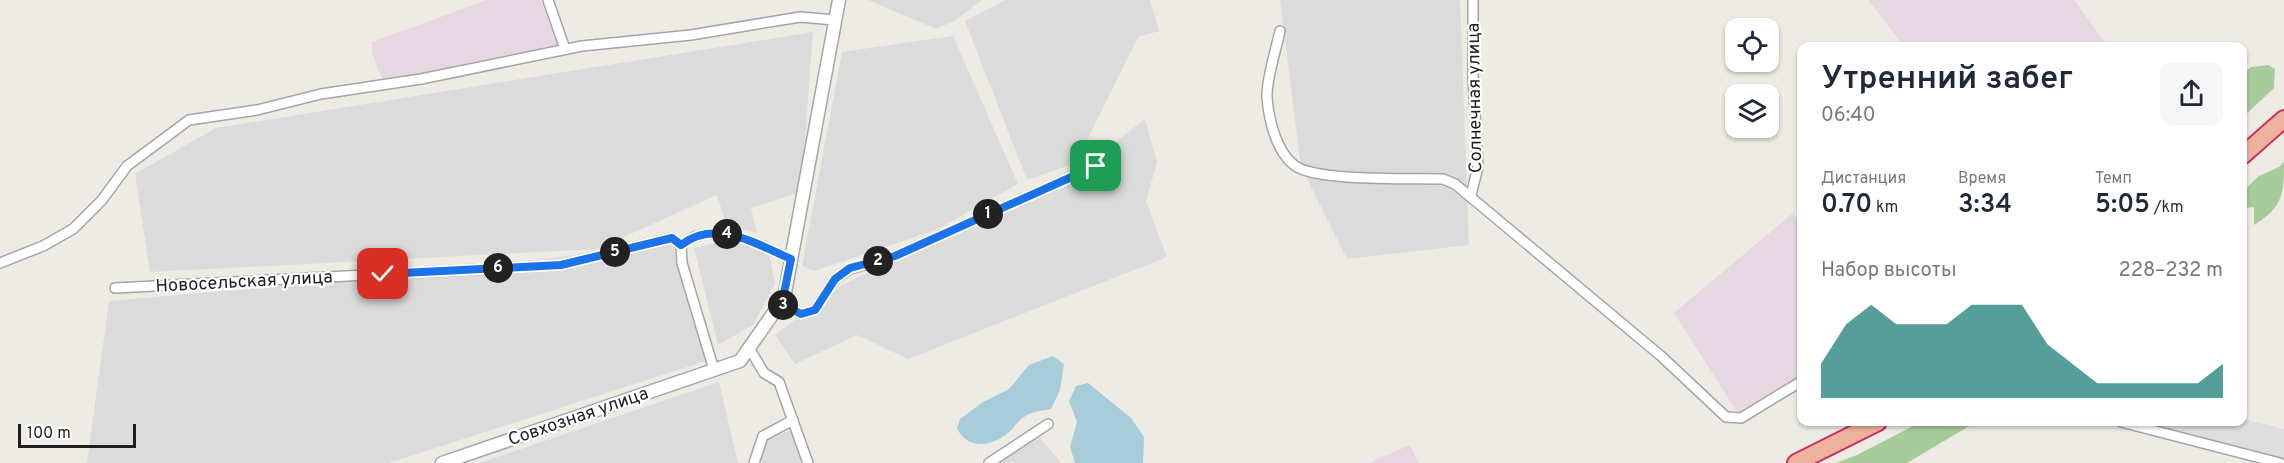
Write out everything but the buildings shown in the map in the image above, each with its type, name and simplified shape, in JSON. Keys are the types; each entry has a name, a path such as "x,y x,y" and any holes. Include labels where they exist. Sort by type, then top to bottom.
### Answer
{"highway":[{"path":"2247,152 2284,119"},
{"path":"1796,463 1855,428"}],"street":[{"path":"548,0 565,49"},
{"name":"Совхозная улица","path":"442,463 740,361 783,298 839,0"},
{"name":"Солнечная улица","path":"1471,195 1478,167 1473,78 1473,0"},
{"path":"0,263 43,246 73,230 102,200 128,166 189,120 257,110 321,94 421,79 565,49 691,35 801,17 835,20"},
{"path":"1280,31 1267,97 1277,144 1294,166 1305,171 1334,176 1443,179 1471,195 1558,272 1679,371 1726,417 1742,418 1797,384"},
{"path":"780,303 801,314 815,310 835,279 850,268 895,256 1096,166"},
{"name":"Новосельская улица","path":"115,288 561,265 672,238 681,245 694,236 707,233 732,234 791,259"},
{"path":"681,245 682,263 714,370"},
{"path":"749,348 764,373 779,382 808,463"},
{"path":"754,463 763,436 793,420"},
{"path":"989,463 1048,424"},
{"path":"2137,426 2280,463"}],"shaded area":[{"path":"487,0 541,0 558,48 383,82 372,53 372,42"},
{"path":"868,0 982,0 954,21 936,29"},
{"path":"1005,0 1150,0 1159,31 1138,37 1076,163 1027,180 965,21"},
{"path":"1280,0 1460,0 1469,245 1347,259 1301,167"},
{"path":"1868,0 2074,0 2105,42 1901,42"},
{"path":"813,32 801,192 751,208 757,233 726,224 717,195 597,249 150,272 135,174 216,128"},
{"path":"953,36 1018,184 936,230 814,271 802,266 842,52"},
{"path":"1145,119 1157,162 1146,201 1167,257 908,359 857,335 795,364 775,335 836,288 1085,166"},
{"path":"1793,213 1797,220 1797,378 1737,412 1674,313"},
{"path":"733,239 769,254 775,284 753,325 718,345 694,248"},
{"path":"682,241 709,360 389,463 87,463 109,301 432,273"},
{"path":"719,382 738,463 479,463"},
{"path":"2247,420 2284,429 2284,461 2132,426 2247,426"},
{"path":"797,429 809,463 762,463 760,451 771,436"},
{"path":"1036,433 1061,463 991,463"},
{"path":"1410,445 1419,463 1368,463"}],"green space":[{"path":"2268,65 2275,69 2274,88 2247,113 2247,70 2251,67"},
{"path":"2284,162 2280,199 2264,219 2254,225 2254,207 2247,208 2247,187 2259,176 2279,167"},
{"path":"1913,426 1969,426 1907,463 1836,463 1857,455"}],"water":[{"path":"1053,356 1064,364 1060,390 1051,409 1027,415 1010,431 994,441 973,443 961,435 957,428 960,419 983,402 1009,389 1029,365"},
{"path":"1088,383 1131,418 1144,437 1143,463 1075,463 1070,447 1077,422 1069,401 1076,386"}],"route":[{"path":"383,274 561,265 672,238 681,245 694,236 707,233 732,234 791,259 780,303 801,314 815,310 835,279 850,268 895,256 1096,166"}]}
